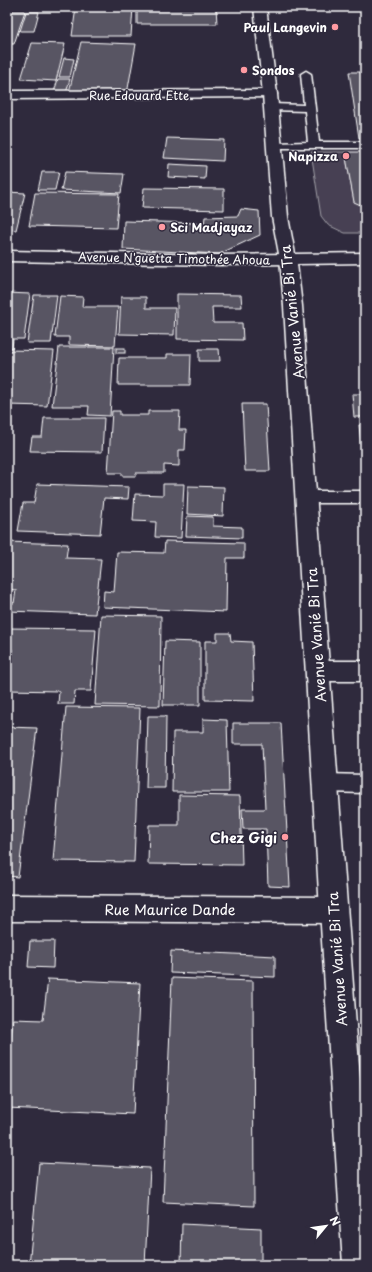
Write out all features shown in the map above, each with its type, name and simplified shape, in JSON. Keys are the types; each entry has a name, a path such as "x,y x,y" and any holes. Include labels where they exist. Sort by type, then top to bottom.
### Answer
{"street":[{"name":"Avenue Vanié Bi Tra","path":"260,7 271,101 280,217 288,259 307,497 333,910 359,1265"},
{"name":"Rue Edouard Ette","path":"7,95 271,101"},
{"name":"Avenue N'guetta Timothée Ahoua","path":"7,256 217,260 365,258"},
{"path":"318,671 365,671"},
{"name":"Rue Maurice Dande","path":"7,908 333,910"}],"lane":[{"path":"306,74 314,145"},
{"path":"271,101 310,108"},
{"path":"275,146 365,145"},
{"path":"307,497 365,497"},
{"path":"325,784 365,784"}],"shaded area":[{"path":"311,152 345,152 354,201 365,207 365,233 345,233 328,225 321,216"}],"building":[{"path":"76,7 133,7 131,36 72,36"},
{"path":"137,7 216,7 217,24 137,24"},
{"path":"7,11 25,11 14,44 7,44"},
{"path":"26,12 39,12 34,31 20,31"},
{"path":"81,42 136,44 127,94 69,92"},
{"path":"32,43 65,44 56,81 21,79"},
{"path":"64,58 74,59 70,77 59,77"},
{"path":"349,72 365,72 365,138 359,138"},
{"path":"58,79 70,79 66,93 54,92"},
{"path":"167,138 224,140 223,161 164,158"},
{"path":"345,152 365,152 365,207 354,202"},
{"path":"169,164 206,166 205,179 168,177"},
{"path":"42,172 59,172 55,190 38,190"},
{"path":"65,172 124,174 121,193 61,190"},
{"path":"144,188 224,189 224,210 142,208"},
{"path":"7,192 25,193 16,230 7,229"},
{"path":"35,193 119,194 116,228 29,226"},
{"name":"Sci Madjayaz","path":"241,209 259,211 260,235 219,254 123,249 124,221 196,223 203,232 205,217 238,216"},
{"path":"7,293 30,294 24,339 13,339 12,348 7,348"},
{"path":"177,294 241,295 242,307 212,307 213,323 242,323 243,340 177,339"},
{"path":"34,295 57,295 51,343 27,343"},
{"path":"60,296 83,297 82,307 118,307 115,346 69,345 69,337 55,337"},
{"path":"121,297 146,297 146,308 175,308 174,335 119,334"},
{"path":"365,300 365,332 360,304"},
{"path":"59,347 114,347 110,416 88,415 89,406 52,406"},
{"path":"116,348 125,348 125,353 116,353"},
{"path":"199,349 219,349 220,361 199,361"},
{"path":"7,350 54,351 47,406 7,405"},
{"path":"167,354 191,354 190,385 118,385 119,358 167,358"},
{"path":"352,394 364,394 365,417 354,417"},
{"path":"242,404 266,404 270,471 245,471"},
{"path":"112,411 120,411 120,415 148,415 148,411 180,411 179,430 186,430 185,450 179,450 179,466 164,465 164,473 136,473 136,476 122,476 122,473 108,473"},
{"path":"44,418 104,418 102,452 30,451 32,437 42,437"},
{"path":"359,425 365,425 365,482"},
{"path":"37,484 129,487 128,499 104,498 100,534 18,531 23,503 34,503"},
{"path":"163,484 184,484 181,538 155,537 156,522 133,521 135,494 163,495"},
{"path":"188,486 224,487 223,516 187,514"},
{"path":"187,516 213,517 213,526 242,527 242,538 186,536"},
{"path":"165,541 244,543 244,558 227,558 226,612 103,607 104,591 114,592 117,552 164,553"},
{"path":"7,542 68,544 66,558 101,559 95,614 7,611 7,602 14,603 16,590 7,589"},
{"path":"101,615 161,616 160,706 95,705"},
{"path":"7,628 96,629 91,691 75,691 74,704 58,704 59,691 7,690 7,678 9,678 12,649 7,649"},
{"path":"217,633 230,633 231,641 252,642 254,701 205,700 205,641 217,641"},
{"path":"165,641 200,642 200,705 163,705"},
{"path":"66,707 140,708 134,862 53,861"},
{"path":"148,716 166,716 165,788 146,788"},
{"path":"203,719 227,720 229,792 172,792 173,732 203,732"},
{"path":"233,723 281,723 290,887 268,886 266,829 243,829 242,809 265,809 262,744 233,744"},
{"path":"7,727 37,728 18,877 7,876"},
{"path":"179,795 240,796 242,865 148,864 149,825 179,825"},
{"path":"30,941 54,941 53,968 28,967"},
{"path":"171,951 275,956 275,977 170,973"},
{"path":"172,978 253,981 254,1206 163,1202"},
{"path":"48,979 140,983 133,1114 7,1108 7,1071 13,1019 43,1020"},
{"path":"39,1163 150,1168 145,1265 29,1265"},
{"path":"182,1224 261,1228 261,1265 181,1265"}],"place":[{"name":"Paul Langevin","path":"335,27"},
{"name":"Sondos","path":"244,70"},
{"name":"Napizza","path":"346,156"},
{"name":"Sci Madjayaz","path":"162,227"},
{"name":"Chez Gigi","path":"285,837"}]}
